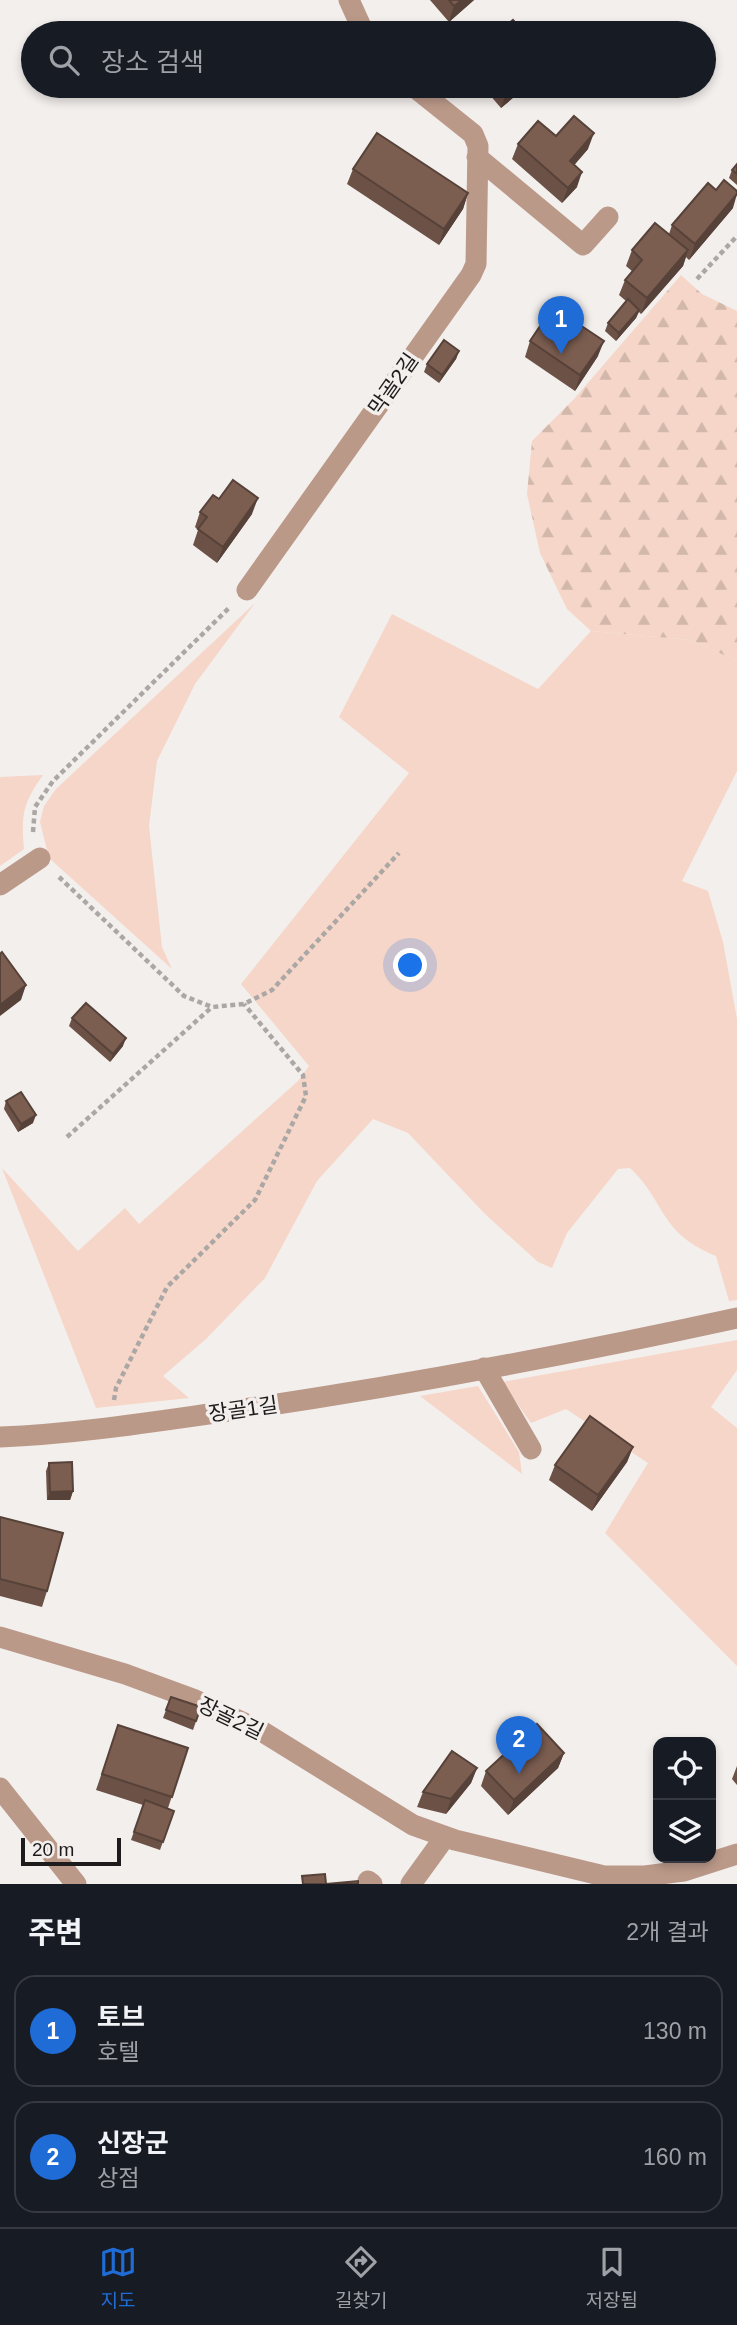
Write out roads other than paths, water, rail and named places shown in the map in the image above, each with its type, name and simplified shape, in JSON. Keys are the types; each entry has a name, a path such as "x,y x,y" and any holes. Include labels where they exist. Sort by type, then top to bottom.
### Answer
{"street":[{"path":"349,0 359,21"},
{"name":"막골2길","path":"247,590 471,275 476,264 477,157 473,134 428,98"},
{"name":"막골2길","path":"477,157 583,245 607,217"},
{"path":"0,886 40,858"},
{"name":"장골1길","path":"0,1437 109,1428 312,1399 737,1318"},
{"path":"484,1368 531,1449"},
{"name":"장골2길","path":"0,1637 125,1674 193,1699 263,1732 413,1825 445,1837 526,1860 604,1875 645,1876 684,1871 737,1854"},
{"path":"0,1788 76,1884"},
{"path":"411,1884 445,1837"}],"place":[{"name":"토브","path":"561,354"},
{"name":"신장군","path":"519,1774"}]}
